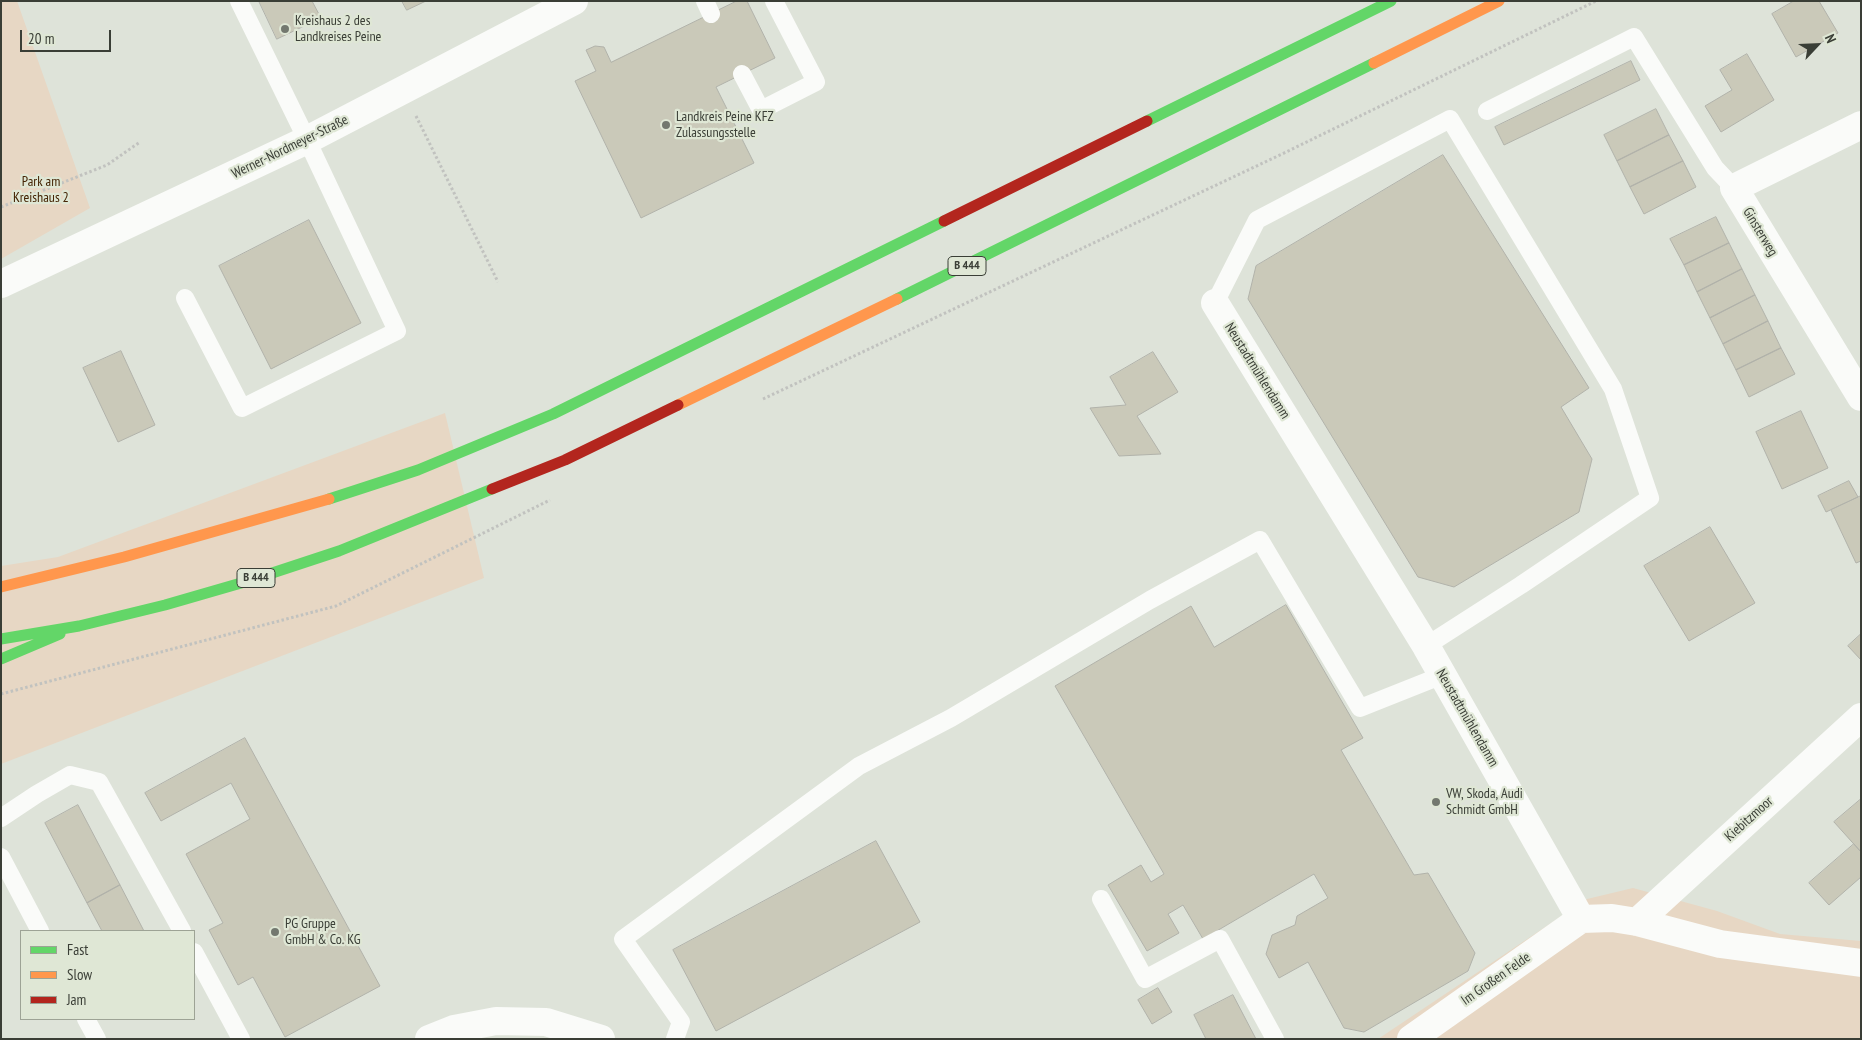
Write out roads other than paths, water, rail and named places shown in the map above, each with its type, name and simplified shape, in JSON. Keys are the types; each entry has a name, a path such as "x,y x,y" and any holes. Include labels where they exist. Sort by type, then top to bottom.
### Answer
{"main road":[{"path":"1,587 51,577 322,501 398,477 553,414 1391,1"},
{"name":"B 444","path":"1,639 79,626 165,605 248,581 339,551 565,460 966,266 1499,1"},
{"path":"1,659 79,626"}],"street":[{"name":"Werner-Nordmeyer-Straße","path":"1,284 307,140 574,1"},
{"path":"1734,188 1861,125"},
{"name":"Ginsterweg","path":"1734,188 1861,397"},
{"name":"Neustadtmühlendamm","path":"1215,303 1426,646 1581,919"},
{"name":"Kiebitzmoor","path":"1637,922 1861,717"},
{"path":"1581,919 1612,918 1637,922 1720,944 1861,963"},
{"name":"Im Großen Felde","path":"1411,1039 1581,919"},
{"path":"429,1039 454,1029 496,1021 546,1022 597,1038"}],"lane":[{"path":"186,298 242,408 397,332 240,1"},
{"path":"742,74 761,110 816,82 774,1"},
{"path":"1487,111 1634,37 1715,168 1734,188"},
{"path":"1215,303 1257,220 1450,119 1613,389 1650,498 1426,646"},
{"path":"675,1039 681,1022 623,939 860,766 951,718 1150,600 1260,540 1360,708 1443,675"},
{"path":"1,818 70,775 100,782 181,930"},
{"path":"1,857 39,930"},
{"path":"1101,899 1145,979 1220,939 1275,1039"},
{"path":"195,954 241,1039"},
{"path":"87,1020 97,1039"}],"place":[{"name":"Kreishaus 2 des Landkreises Peine","path":"285,29"},
{"name":"Landkreis Peine KFZ Zulassungsstelle","path":"666,125"},
{"name":"VW, Skoda, Audi Schmidt GmbH","path":"1436,802"},
{"name":"PG Gruppe GmbH & Co. KG","path":"275,932"}],"park label":[{"name":"Park am Kreishaus 2","path":"41,190"}]}
